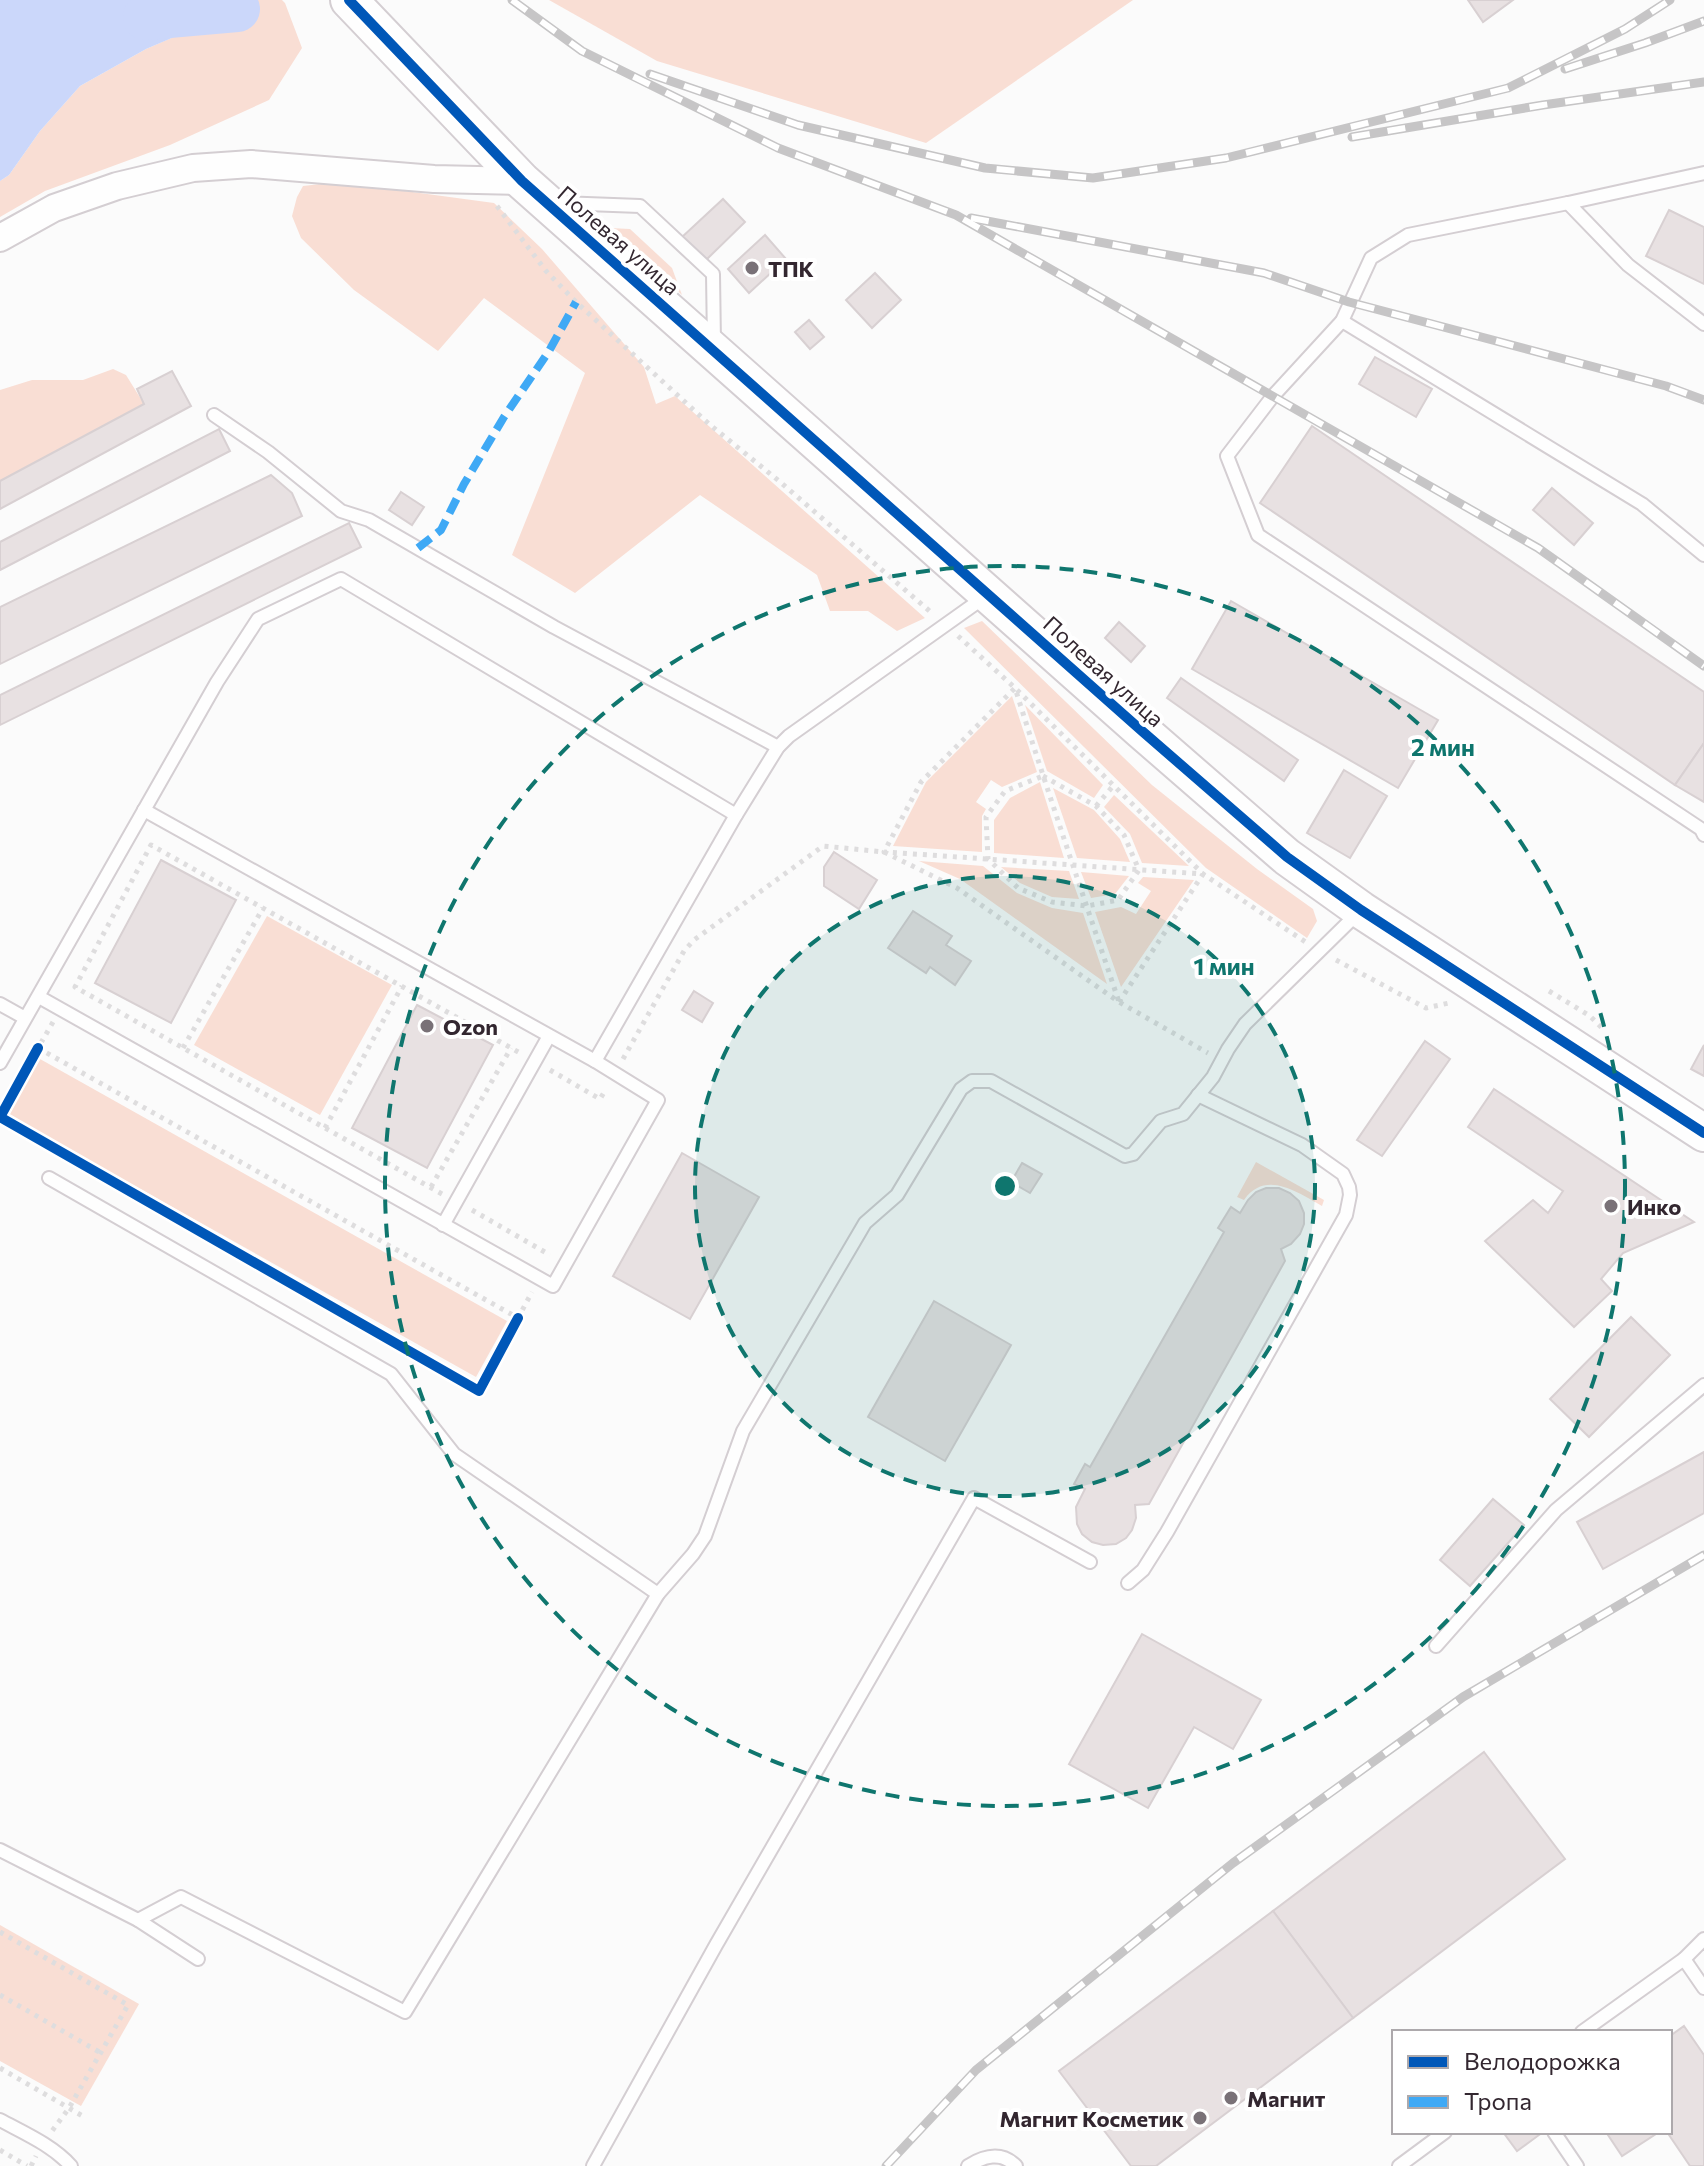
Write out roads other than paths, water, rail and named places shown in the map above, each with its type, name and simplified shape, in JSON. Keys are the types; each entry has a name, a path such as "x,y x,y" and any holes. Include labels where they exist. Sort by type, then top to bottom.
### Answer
{"street":[{"name":"Полевая улица","path":"349,0 534,192 1287,857 1361,910 1704,1133"},
{"path":"0,238 54,208 117,186 193,168 251,164 477,180 534,192"}],"lane":[{"path":"1704,173 1408,235 1371,258 1342,321 1273,396 1227,456 1258,535 1701,829 1704,835"},
{"path":"534,192 640,206 713,274 714,351"},
{"path":"1568,203 1628,265 1704,324"},
{"path":"1342,321 1642,504 1704,555"},
{"path":"214,415 268,452 341,511 369,520 554,627 778,747"},
{"path":"0,1063 217,682 258,619 341,579 736,815"},
{"path":"595,1061 778,747 789,736 988,594"},
{"path":"39,997 553,1286 658,1100 595,1061 144,810"},
{"path":"138,1920 181,1897 405,2012 658,1594 705,1536 743,1431 865,1223 897,1195 961,1089 972,1081 991,1081 1125,1156 1133,1154 1161,1121 1183,1114 1213,1077 1245,1024 1361,910"},
{"path":"0,1004 25,1018"},
{"path":"443,1225 549,1036"},
{"path":"1128,1583 1143,1570 1167,1532 1350,1203 1349,1187 1343,1174 1302,1145 1198,1095"},
{"path":"49,1178 391,1374 454,1454 658,1594"},
{"path":"1436,1646 1556,1510 1704,1385"},
{"path":"593,2166 716,1945 974,1498 1090,1562"},
{"path":"0,1850 138,1920 198,1959"},
{"path":"1585,2030 1684,1959 1704,1939"},
{"path":"1684,1959 1704,1988"},
{"path":"0,2120 43,2144 64,2163"},
{"path":"1399,2166 1442,2134"},
{"path":"1555,2134 1577,2166"},
{"path":"968,2166 981,2158 996,2156 1016,2166"}],"water":[{"path":"0,0 207,0 207,23 146,49 80,86 40,131 9,175 0,181"}],"waterway":[{"path":"146,17 237,9"}],"railway":[{"path":"512,0 582,51 778,148 956,215 1538,548 1704,666"},
{"path":"650,74 798,125 985,168 1093,178 1226,158 1508,88 1625,29 1670,0"},
{"path":"1565,69 1704,21"},
{"path":"1352,137 1704,82"},
{"path":"971,218 1264,273 1349,302 1666,386 1704,400"},
{"path":"886,2166 976,2070 1233,1863 1463,1697 1704,1555"}],"place":[{"name":"ТПК","path":"752,268"},
{"name":"Ozon","path":"427,1026"},
{"name":"Инко","path":"1611,1206"},
{"name":"Магнит","path":"1231,2098"},
{"name":"Магнит Косметик","path":"1200,2118"}]}
